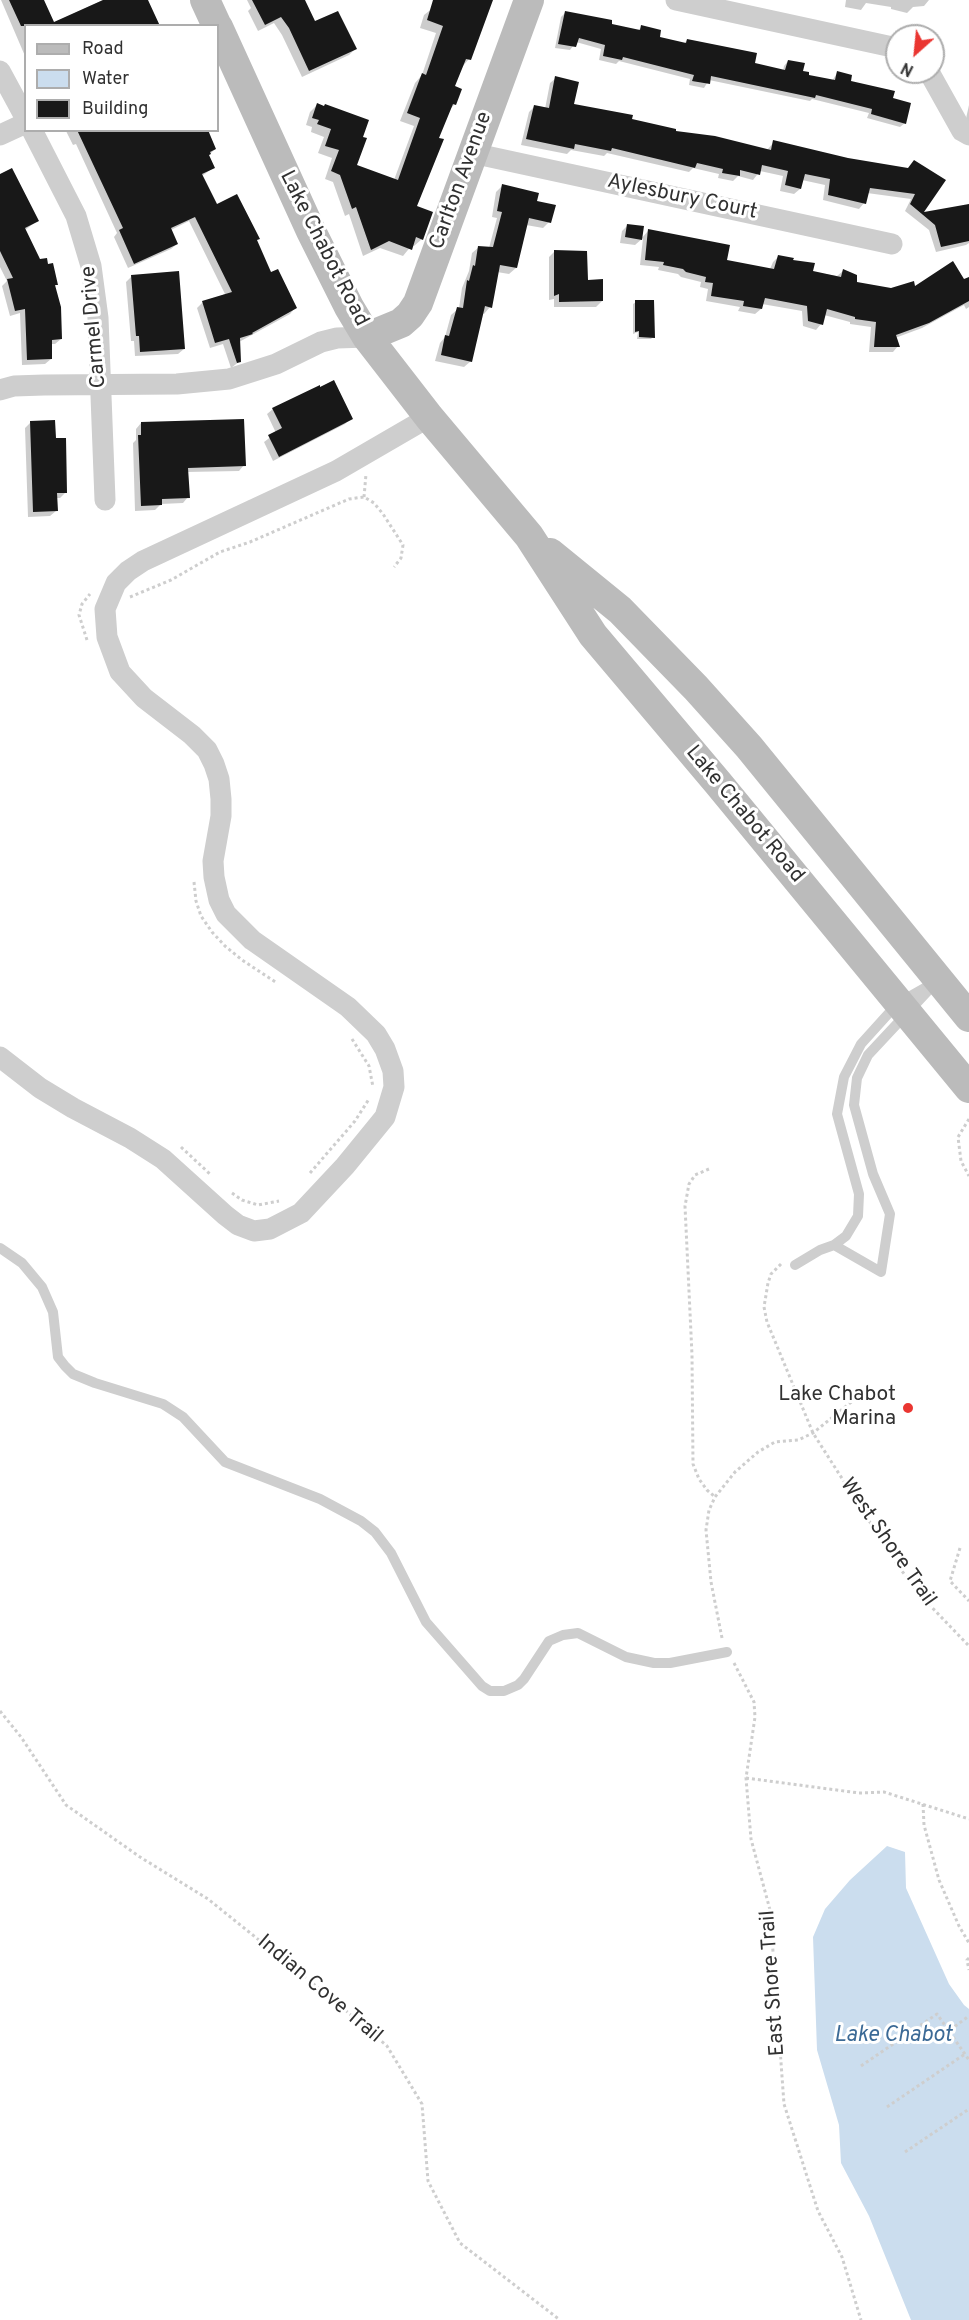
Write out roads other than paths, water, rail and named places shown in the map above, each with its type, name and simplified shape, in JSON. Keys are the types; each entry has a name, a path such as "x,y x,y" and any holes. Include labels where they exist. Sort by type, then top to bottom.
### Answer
{"main road":[{"name":"Lake Chabot Road","path":"205,0 216,24"},
{"name":"Carlton Avenue","path":"368,337 401,323 418,303 529,0"},
{"name":"Lake Chabot Road","path":"219,30 311,231 349,307 368,337 429,417 529,536 593,634 969,1088"},
{"name":"Lake Chabot Road","path":"529,536 620,610 696,688 748,747 969,1017"}],"street":[{"path":"676,0 885,45"},
{"path":"0,71 24,117"},
{"path":"936,84 962,130 969,135"},
{"path":"0,135 24,122"},
{"name":"Carmel Drive","path":"33,132 60,181 83,236 94,288 105,500"},
{"name":"Aylesbury Court","path":"472,153 892,244"},
{"path":"0,390 34,385 177,384 229,380 276,364 321,342 337,338 368,337"},
{"path":"0,1057 40,1088 163,1159 225,1215 238,1225 254,1230 270,1229 301,1213 345,1166 385,1117 394,1088 393,1071 385,1049 376,1034 348,1007 252,940 226,914 217,893 214,876 213,861 221,816 221,799 219,778 214,764 207,750 192,735 144,698 120,672 107,637 105,609 116,582 143,561 336,471 429,417"}],"lane":[{"path":"795,1265 820,1250 834,1245 846,1236 858,1216 859,1194 837,1114 844,1077 861,1044 902,1007 938,980"},
{"path":"834,1245 881,1272 890,1214 873,1174 855,1105 857,1078 868,1055 902,1007"},
{"path":"859,1194 880,1190"},
{"path":"0,1248 22,1263 42,1287 53,1312 58,1357 73,1374 163,1404 183,1417 225,1462 320,1499 361,1521 385,1544 426,1622 482,1686 497,1692 518,1685 549,1641 563,1635 578,1634 626,1657 654,1663 670,1663 727,1652"}],"water":[{"name":"Lake Chabot","path":"887,1846 905,1852 906,1888 949,1984 969,2009 969,2320 911,2320 869,2216 841,2163 839,2125 817,2050 813,1937 825,1909 850,1880"}],"place":[{"name":"Lake Chabot Marina","path":"908,1408"}]}
